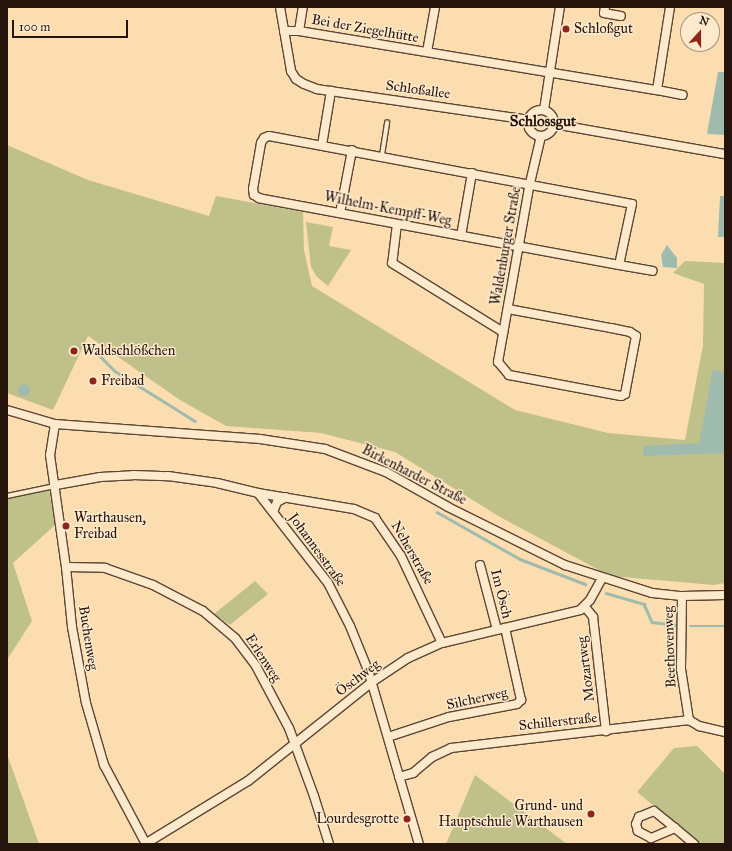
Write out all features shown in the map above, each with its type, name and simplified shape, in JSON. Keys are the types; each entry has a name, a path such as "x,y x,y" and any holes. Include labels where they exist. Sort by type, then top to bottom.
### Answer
{"street":[{"path":"280,7 284,31"},
{"name":"Bei der Ziegelhütte","path":"299,31 303,7"},
{"name":"Bei der Ziegelhütte","path":"427,52 435,7"},
{"path":"544,110 560,7"},
{"path":"605,7 604,13 621,16"},
{"path":"657,90 670,7"},
{"name":"Bei der Ziegelhütte","path":"284,31 299,31 683,95"},
{"name":"Schloßallee","path":"284,31 291,70 296,79 304,84 331,91 529,120"},
{"path":"331,91 322,145 530,183 632,204 619,265"},
{"path":"544,110 550,114 554,124 550,132 541,136 531,131 529,120 534,112 544,110"},
{"path":"554,124 725,154"},
{"name":"Wilhelm-Kempff-Weg","path":"322,145 269,136 264,138 260,150 254,195 397,224 652,271"},
{"name":"Waldenburger Straße","path":"508,310 630,332 636,336 636,344 627,390 621,396 509,375 498,362 530,183 541,136"},
{"path":"340,213 352,150"},
{"path":"460,236 472,173"},
{"path":"397,224 392,263 503,332"},
{"name":"Birkenharder Straße","path":"7,410 56,424 260,439 325,449 386,472 504,537 565,565 602,578 652,592 682,596 725,595"},
{"name":"Buchenweg","path":"56,424 50,455 56,485 72,627 86,703 104,765 145,844"},
{"path":"56,485 100,477 133,475 168,476 217,483 258,493"},
{"name":"Neherstraße","path":"258,493 354,509 375,518 401,556 442,643"},
{"name":"Johannesstraße","path":"258,493 328,583 350,626 372,682 419,844"},
{"path":"273,512 276,502 286,497"},
{"name":"Im Ösch","path":"480,565 501,629"},
{"name":"Erlenweg","path":"66,568 94,566 118,571 173,594 220,623 235,638 256,666 295,744 329,844"},
{"path":"585,607 602,578"},
{"name":"Beethovenweg","path":"682,596 681,669 690,720"},
{"name":"Öschweg","path":"145,844 215,802 295,744 372,682 408,658 442,643 571,613 585,607"},
{"name":"Mozartweg","path":"585,607 593,617 606,731"},
{"name":"Silcherweg","path":"388,737 449,718 517,704 522,700 501,629"},
{"path":"690,720 699,726 725,732"},
{"name":"Schillerstraße","path":"399,777 413,773 432,757 451,748 690,720"},
{"path":"675,828 694,844"}],"lane":[{"path":"382,155 387,122"},
{"path":"7,496 56,485"}],"green space":[{"path":"7,145 88,180 209,216 216,196 303,212 304,250 312,286 515,410 608,433 685,440 703,345 704,284 673,273 685,261 725,263 725,583 714,585 610,576 500,517 395,452 321,433 226,426 180,400 88,336 53,410 7,393"},
{"path":"306,222 333,227 329,246 351,250 328,286 317,277 311,267"},
{"path":"48,484 55,525 13,563 32,621 7,660 7,494"},
{"path":"255,581 268,594 230,625 214,614"},
{"path":"697,746 725,774 725,844 701,844 637,792 674,748"},
{"path":"7,754 39,844 7,844"},
{"path":"475,775 567,844 446,844"}],"shaded area":[{"path":"718,72 725,72 725,135 707,134"},
{"path":"720,196 725,196 725,237 718,237"},
{"path":"667,245 677,258 677,268 663,267 661,255"},
{"path":"713,370 725,372 725,453 643,456 644,446 699,443"},
{"path":"22,384 26,384 30,390 26,396 22,396 18,392 18,388"}],"waterway":[{"path":"97,353 115,371 195,421"},
{"path":"437,512 520,559 585,584"},
{"path":"606,593 644,604 652,622 675,625"},
{"path":"690,626 725,626"}],"place":[{"name":"Schloßgut","path":"566,29"},
{"name":"Waldschlößchen","path":"74,351"},
{"name":"Freibad","path":"93,381"},
{"name":"Warthausen, Freibad","path":"66,526"},
{"name":"Grund- und Hauptschule Warthausen","path":"591,814"},
{"name":"Lourdesgrotte","path":"407,819"}],"district":[{"name":"Schlossgut","path":"543,122"}]}
